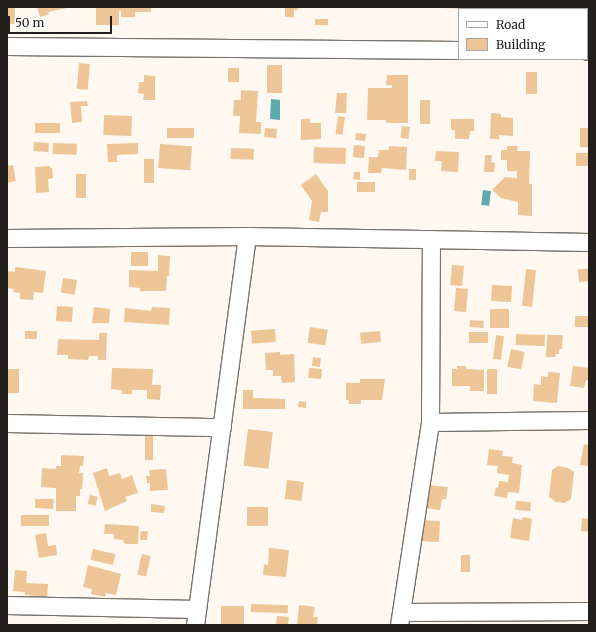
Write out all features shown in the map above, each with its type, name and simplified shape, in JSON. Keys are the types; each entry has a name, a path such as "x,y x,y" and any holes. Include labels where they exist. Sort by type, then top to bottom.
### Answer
{"street":[{"path":"7,46 458,50"},
{"path":"7,605 196,617 247,236"},
{"path":"7,238 247,236 589,242"},
{"path":"431,239 430,422 400,618 589,611"},
{"path":"430,422 589,420"},
{"path":"7,423 222,426"}],"water":[{"path":"271,99 280,100 280,120 270,119"},
{"path":"483,190 491,191 489,206 481,205"}],"building":[{"path":"7,7 15,7 15,24 7,24"},
{"path":"37,7 67,8 48,12 49,14 40,17"},
{"path":"96,7 151,7 151,12 135,12 135,17 121,17 121,11 119,11 119,25 96,25"},
{"path":"285,7 298,7 298,10 294,10 294,17 285,17"},
{"path":"441,7 465,7 458,9"},
{"path":"315,19 328,19 328,25 315,25"},
{"path":"79,63 90,64 88,90 77,89"},
{"path":"267,65 282,65 282,93 267,93"},
{"path":"228,68 239,68 239,82 228,82"},
{"path":"526,72 537,72 537,94 526,94"},
{"path":"144,75 155,76 155,100 143,100 144,94 138,93 139,82 144,82"},
{"path":"387,75 408,75 408,123 386,123 386,120 367,120 368,88 392,88 392,85 386,85"},
{"path":"241,90 258,91 256,122 261,122 261,134 239,133 240,116 233,116 234,100 241,100"},
{"path":"337,93 347,93 346,113 335,113"},
{"path":"420,100 430,100 430,124 420,124"},
{"path":"87,101 88,106 81,106 82,122 72,123 70,102"},
{"path":"491,113 501,114 501,117 513,118 513,136 499,135 499,139 490,139"},
{"path":"104,115 132,116 131,136 103,135"},
{"path":"338,116 345,117 342,135 335,134"},
{"path":"301,119 310,119 310,123 321,123 321,139 301,140"},
{"path":"451,119 474,119 474,131 470,131 469,139 455,139 455,130 451,130"},
{"path":"35,123 60,123 60,133 35,133"},
{"path":"402,126 410,127 408,139 401,138"},
{"path":"167,128 194,128 194,138 167,138"},
{"path":"265,128 277,129 276,138 264,137"},
{"path":"580,128 589,128 589,147 580,147"},
{"path":"356,133 366,134 365,141 355,140"},
{"path":"34,142 49,143 48,152 33,151"},
{"path":"53,143 77,144 77,155 53,154"},
{"path":"138,143 138,154 117,155 117,162 108,162 107,144"},
{"path":"160,144 192,146 190,170 158,168"},
{"path":"354,145 365,146 364,158 353,157"},
{"path":"389,146 407,147 406,170 382,168 381,173 368,173 369,157 378,157 379,150 389,150"},
{"path":"507,146 518,146 517,151 530,151 529,184 532,184 532,216 518,215 518,202 501,198 492,190 505,177 517,178 517,171 507,171 507,160 501,160 501,150 507,150"},
{"path":"314,147 346,148 345,164 313,163"},
{"path":"231,148 254,149 254,160 231,159"},
{"path":"436,151 459,152 458,172 441,171 442,161 435,161"},
{"path":"576,153 589,153 589,166 576,166"},
{"path":"485,155 492,155 491,162 495,163 494,172 484,172"},
{"path":"144,159 154,159 154,183 144,183"},
{"path":"13,165 16,181 7,183 7,166"},
{"path":"50,166 50,168 52,168 53,178 48,179 49,192 36,193 35,167"},
{"path":"409,169 416,169 416,180 409,180"},
{"path":"354,172 360,172 360,180 353,179"},
{"path":"76,174 86,174 86,198 76,198"},
{"path":"316,174 328,191 328,212 321,212 319,222 309,220 312,201 301,185"},
{"path":"357,182 375,182 375,192 357,192"},
{"path":"131,252 148,252 148,266 131,266"},
{"path":"158,255 170,256 169,276 167,276 166,291 140,291 140,288 129,287 129,270 158,271"},
{"path":"452,265 464,266 462,286 450,285"},
{"path":"15,267 46,271 43,293 34,292 33,300 20,299 20,293 13,292 14,289 7,288 7,271 15,272"},
{"path":"526,269 536,270 532,307 522,306"},
{"path":"578,269 589,269 589,281 579,282"},
{"path":"63,278 77,280 75,295 61,293"},
{"path":"492,285 512,286 511,302 491,301"},
{"path":"456,288 468,289 466,312 454,311"},
{"path":"57,306 73,307 72,322 56,321"},
{"path":"94,307 110,309 109,323 92,323"},
{"path":"152,307 170,308 169,325 124,322 125,308 151,311"},
{"path":"490,309 509,309 509,328 490,328"},
{"path":"575,316 589,316 589,327 575,327"},
{"path":"470,320 484,321 483,328 470,327"},
{"path":"310,327 328,330 325,346 307,343"},
{"path":"275,329 276,342 252,344 251,331"},
{"path":"25,331 37,331 37,339 25,339"},
{"path":"380,331 381,342 361,344 360,333"},
{"path":"469,332 488,332 488,343 469,343"},
{"path":"99,333 107,333 106,360 98,360 98,356 89,356 88,360 68,359 68,355 57,355 58,339 99,340"},
{"path":"516,334 545,335 545,346 516,345"},
{"path":"496,335 504,336 501,360 493,359"},
{"path":"547,335 563,335 562,349 559,349 559,354 556,354 555,357 546,357"},
{"path":"511,349 525,352 521,370 507,367"},
{"path":"280,352 280,355 294,354 295,382 282,383 281,376 273,376 273,370 266,370 265,353"},
{"path":"313,357 321,358 320,367 312,366"},
{"path":"457,366 466,366 466,369 484,370 484,391 470,391 470,386 452,386 452,369 457,369"},
{"path":"573,366 589,368 589,380 586,380 584,388 570,386"},
{"path":"112,368 153,369 152,385 161,385 160,400 147,399 147,390 132,390 132,394 122,394 122,390 111,389"},
{"path":"309,368 322,369 321,379 308,378"},
{"path":"7,369 19,369 19,393 7,393"},
{"path":"487,369 497,369 497,394 487,394"},
{"path":"548,372 560,373 557,403 533,401 534,384 541,385 541,376 548,377"},
{"path":"360,379 385,379 382,400 361,400 361,404 349,404 349,400 346,400 346,383 360,383"},
{"path":"243,390 253,390 253,398 285,399 285,409 243,409"},
{"path":"299,401 306,402 306,408 298,407"},
{"path":"248,429 273,432 268,469 243,466"},
{"path":"145,436 153,436 153,460 145,460"},
{"path":"584,444 589,445 589,466 580,465"},
{"path":"489,449 503,451 502,456 513,457 512,463 522,465 519,493 508,492 507,498 494,496 496,487 498,488 499,481 508,482 509,475 497,473 498,466 487,465"},
{"path":"61,455 84,456 83,466 80,466 79,473 83,473 82,489 80,489 80,496 76,496 76,511 56,511 56,488 41,487 42,468 56,469 56,466 61,466"},
{"path":"558,466 568,468 574,472 571,499 565,503 556,502 549,497 552,470"},
{"path":"107,468 109,476 120,473 122,479 132,475 138,493 125,497 127,501 105,511 93,473"},
{"path":"166,469 168,490 150,491 150,483 147,483 146,476 150,476 149,470"},
{"path":"287,480 304,482 302,501 285,499"},
{"path":"427,485 448,487 446,499 442,499 440,510 424,508"},
{"path":"90,495 98,497 96,506 88,504"},
{"path":"35,499 54,499 53,509 35,508"},
{"path":"516,501 531,502 530,511 515,510"},
{"path":"151,504 165,506 164,513 151,512"},
{"path":"247,507 268,507 268,526 247,526"},
{"path":"21,515 49,515 49,526 21,526"},
{"path":"523,517 532,519 529,541 510,538 513,518 522,520"},
{"path":"582,518 589,519 589,532 581,531"},
{"path":"420,520 440,521 439,542 419,541"},
{"path":"105,524 139,526 138,544 126,544 123,542 124,540 114,539 114,534 104,534"},
{"path":"141,531 148,531 147,540 140,540"},
{"path":"46,533 48,546 56,545 57,555 39,558 35,535"},
{"path":"269,548 289,550 286,577 263,575 264,564 268,565"},
{"path":"93,549 115,554 113,565 91,560"},
{"path":"142,554 151,556 146,576 137,574"},
{"path":"461,555 470,555 470,572 461,572"},
{"path":"88,565 121,574 116,595 106,593 105,597 91,594 92,589 83,587"},
{"path":"15,570 27,571 26,583 48,584 47,597 25,595 25,592 13,591"},
{"path":"251,604 288,605 288,613 251,612"},
{"path":"299,605 315,607 313,617 318,617 317,625 297,625"},
{"path":"221,606 244,606 244,625 221,625"},
{"path":"277,616 289,617 288,625 276,625"}]}
